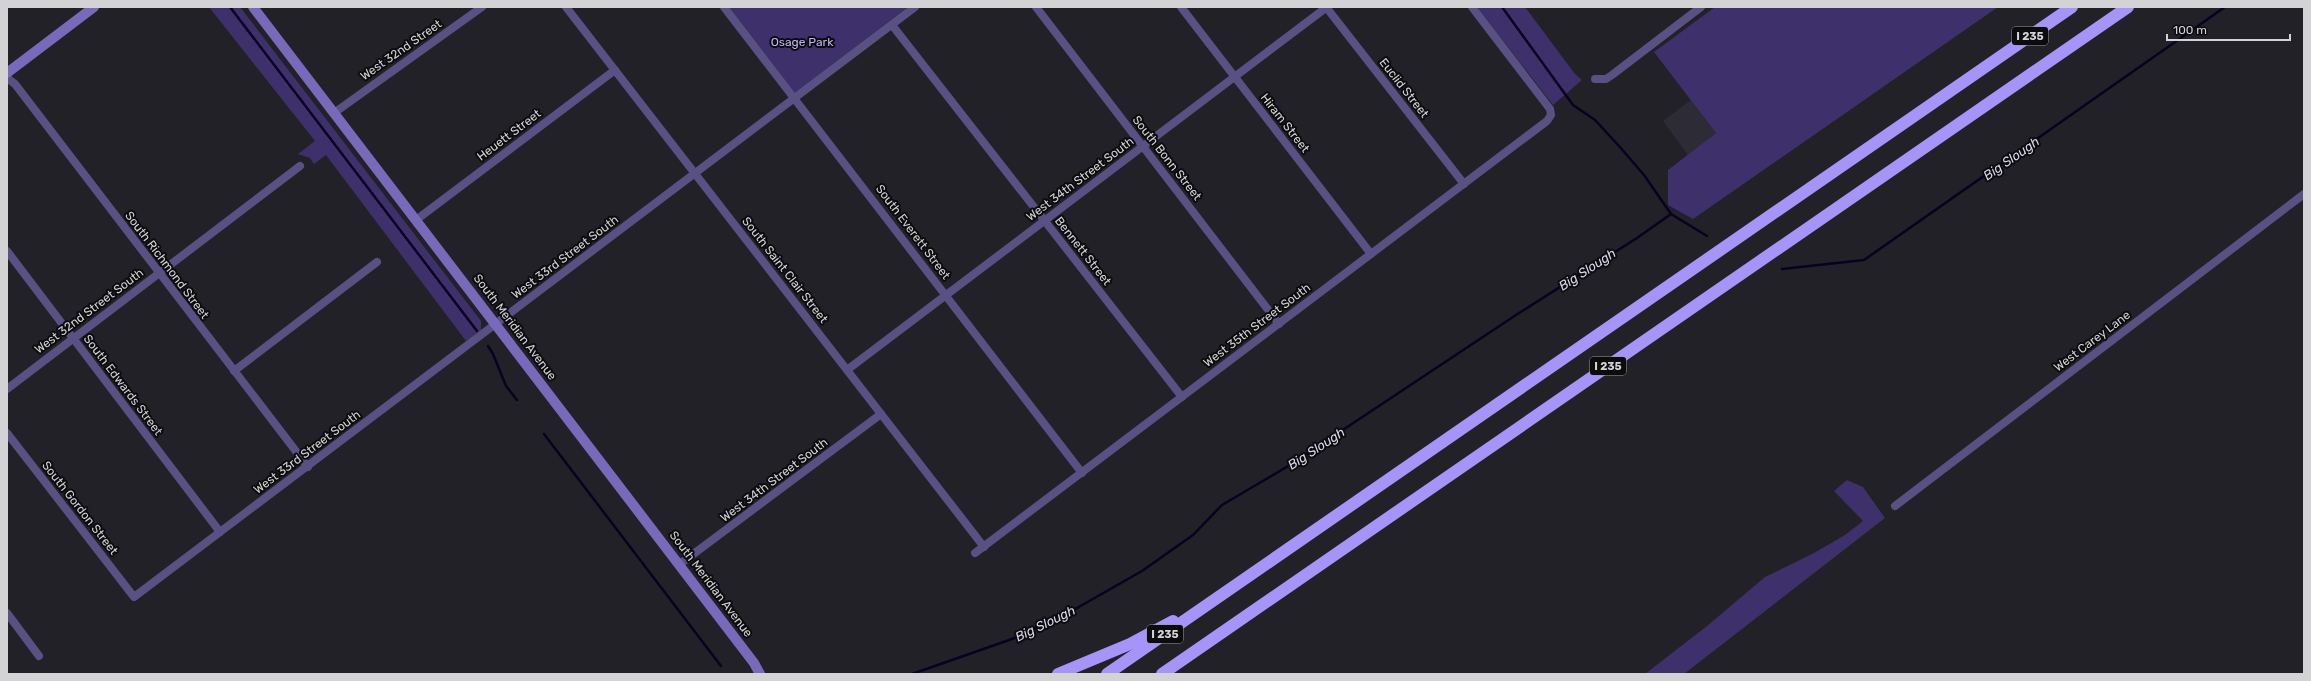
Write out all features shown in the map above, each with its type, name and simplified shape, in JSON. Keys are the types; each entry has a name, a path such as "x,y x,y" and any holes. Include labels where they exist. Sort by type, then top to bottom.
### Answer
{"highway":[{"name":"I 235","path":"1107,674 2072,7"},
{"name":"I 235","path":"1162,674 2128,7"},
{"path":"1058,674 1130,644 1222,595"},
{"path":"1174,674 1214,638"}],"main road":[{"path":"7,73 94,7"},
{"name":"South Meridian Avenue","path":"253,7 680,564 754,663 760,674"},
{"name":"South Meridian Avenue","path":"754,663 768,674"}],"street":[{"name":"West 32nd Street","path":"334,113 482,7"},
{"name":"South Saint Clair Street","path":"566,7 984,547"},
{"name":"South Everett Street","path":"724,7 1082,473"},
{"name":"West 33rd Street South","path":"134,597 915,7"},
{"name":"South Bonn Street","path":"1036,7 1279,324"},
{"name":"Hiram Street","path":"1181,7 1371,254"},
{"name":"West 34th Street South","path":"847,370 1326,7"},
{"name":"Euclid Street","path":"1326,7 1464,184"},
{"name":"West 35th Street South","path":"975,553 1547,121 1551,115 1550,109 1472,7"},
{"path":"1595,79 1606,79 1612,75 1701,7"},
{"name":"Bennett Street","path":"892,25 1182,397"},
{"name":"Heuett Street","path":"416,220 615,70"},
{"name":"South Richmond Street","path":"7,78 16,84 159,274 308,467"},
{"name":"West 32nd Street South","path":"7,389 300,166"},
{"name":"West Carey Lane","path":"1895,506 2304,194"},
{"name":"South Edwards Street","path":"7,251 72,339 220,532"},
{"path":"234,371 377,262"},
{"name":"West 34th Street South","path":"680,564 881,414"},
{"name":"South Gordon Street","path":"7,433 134,597"},
{"path":"7,613 39,656"}],"shaded area":[{"path":"1691,100 1716,133 1688,155 1663,121"}],"green space":[{"path":"209,7 240,7 481,321 481,330 466,341 326,155 314,164 310,158 298,154 315,141"},
{"name":"Osage Park","path":"729,7 908,7 795,93"},
{"path":"1477,7 1525,7 1575,74 1582,80 1553,105"},
{"path":"1715,7 1998,7 1693,219 1668,205 1668,170 1716,133 1654,52"},
{"path":"1847,480 1863,487 1885,518 1684,674 1645,674 1707,626 1765,577 1814,553 1845,535 1863,521 1834,491"}],"waterway":[{"path":"230,7 477,331"},
{"path":"1502,7 1573,105 1595,120 1619,146 1644,175 1671,214"},
{"name":"Big Slough","path":"1782,269 1864,260 2225,7"},
{"name":"Big Slough","path":"912,674 1012,639 1077,608 1142,571 1193,535 1222,505 1290,465 1516,315 1637,238 1671,214 1707,236"},
{"path":"488,346 493,354 506,386 517,400"},
{"path":"544,434 721,666"}]}
